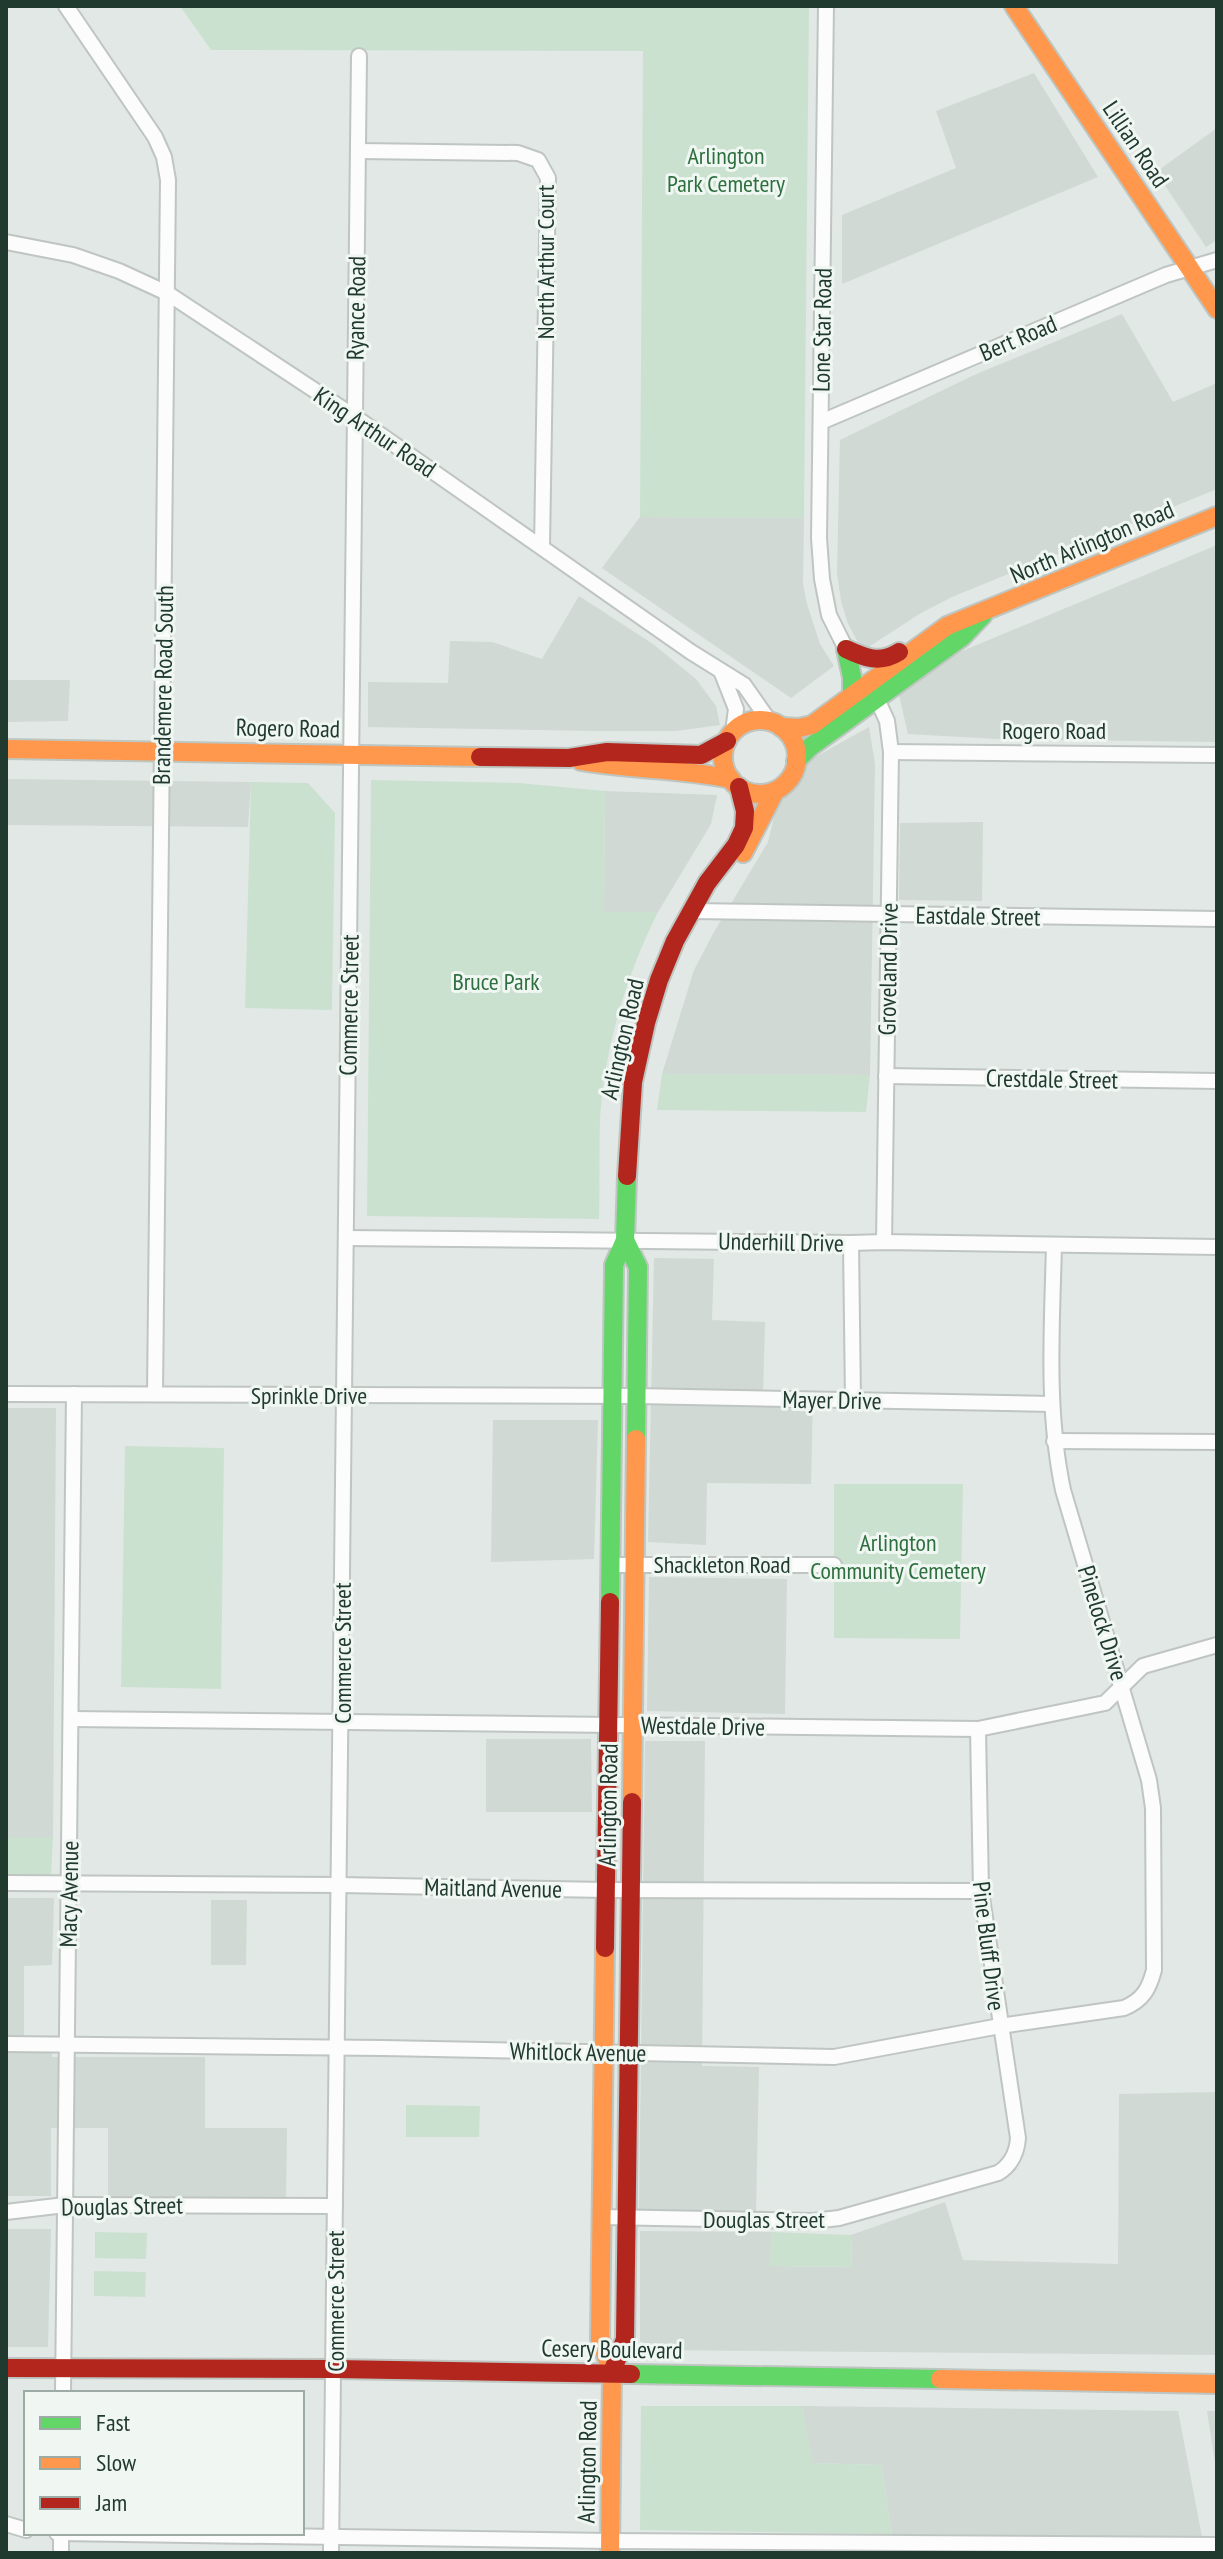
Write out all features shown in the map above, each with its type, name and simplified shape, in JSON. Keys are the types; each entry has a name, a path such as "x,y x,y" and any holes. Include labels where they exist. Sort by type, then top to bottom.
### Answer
{"main road":[{"name":"Lillian Road","path":"1014,6 1217,309"},
{"name":"North Arlington Road","path":"776,725 799,728 812,725 947,626 1217,516"},
{"name":"North Arlington Road","path":"796,761 810,747 962,637 986,612"},
{"path":"846,649 878,661 894,656 944,619 965,618"},
{"path":"846,649 855,677 852,696"},
{"path":"754,721 776,725 795,746 796,761 792,776 775,791 753,793 735,783 724,764 724,748 730,736 754,721"},
{"name":"Rogero Road","path":"6,749 569,758 607,752 701,755 730,736"},
{"name":"Rogero Road","path":"569,758 605,767 705,772 735,783"},
{"name":"Arlington Road","path":"610,2547 612,2372 600,2339 614,1265 625,1240 627,1148 633,1082 659,980 691,911 736,845 744,828 745,811 735,783"},
{"name":"Arlington Road","path":"722,864 744,853 775,791"},
{"name":"Arlington Road","path":"612,2372 625,2339 633,1725 638,1267 625,1240"},
{"name":"Cesery Boulevard","path":"6,2368 612,2372 870,2380 1217,2384"}],"street":[{"name":"Brandemere Road South","path":"66,6 155,137 164,157 168,180 155,1394"},
{"name":"Lone Star Road","path":"826,6 819,538 829,615 846,649"},
{"name":"Ryance Road","path":"352,753 359,56"},
{"name":"North Arthur Court","path":"359,151 518,153 538,160 548,178 542,547"},
{"name":"King Arthur Road","path":"6,242 73,255 119,271 167,293 355,417 744,685 776,725"},
{"name":"Bert Road","path":"821,422 1166,275 1217,260"},
{"path":"721,671 736,709 730,736"},
{"name":"Groveland Drive","path":"877,699 887,721 891,752 884,1242"},
{"name":"Rogero Road","path":"891,752 1217,755"},
{"name":"Commerce Street","path":"331,2553 352,753"},
{"name":"Eastdale Street","path":"691,911 1217,919"},
{"name":"Crestdale Street","path":"886,1076 1217,1081"},
{"name":"Underhill Drive","path":"346,1238 1217,1247"},
{"path":"851,1243 853,1400"},
{"name":"Pinelock Drive","path":"1054,1245 1054,1441 1063,1490 1149,1780 1153,1808 1154,1970 1149,1988 1142,1997"},
{"name":"Sprinkle Drive","path":"6,1394 612,1396"},
{"name":"Macy Avenue","path":"63,2391 74,1394"},
{"name":"Mayer Drive","path":"612,1396 1052,1404"},
{"path":"1054,1441 1217,1442"},
{"name":"Shackleton Road","path":"609,1565 834,1565"},
{"name":"Westdale Drive","path":"71,1719 978,1729 1105,1703 1143,1666 1217,1645"},
{"name":"Pine Bluff Drive","path":"978,1729 981,1891 1018,2138 1012,2160"},
{"name":"Maitland Avenue","path":"6,1883 981,1891"},
{"name":"Whitlock Avenue","path":"6,2044 834,2057 1000,2026 1124,2008 1142,1997"},
{"name":"Douglas Street","path":"602,2217 813,2221 839,2218 998,2173 1012,2160"},
{"name":"Douglas Street","path":"6,2212 65,2205 335,2206"},
{"path":"241,2535 610,2547 1217,2545"}],"shaded area":[{"path":"1034,73 1098,177 842,284 842,215 956,168 936,111"},
{"path":"1217,128 1217,240 1206,247 1156,172"},
{"path":"1122,314 1173,402 1217,383 1217,489 952,597 867,648 859,644 848,624 837,573 840,440 974,375"},
{"path":"640,517 804,518 803,584 807,604 820,644 834,666 791,698 602,568"},
{"path":"1217,545 1217,742 997,739 908,734 899,695 960,652"},
{"path":"579,596 653,644 696,679 716,706 720,725 676,731 368,727 368,682 448,683 450,641 492,642 542,659"},
{"path":"6,680 70,680 68,721 6,722"},
{"path":"869,727 875,764 870,1075 662,1074 694,970 768,842 775,813 776,779"},
{"path":"6,779 251,782 248,827 6,825"},
{"path":"605,791 717,795 711,824 658,912 604,912"},
{"path":"983,822 982,901 899,900 900,823"},
{"path":"654,1258 714,1259 712,1320 765,1322 763,1394 813,1395 811,1484 707,1483 706,1545 648,1542"},
{"path":"6,1408 56,1408 53,1837 6,1837"},
{"path":"493,1420 598,1420 594,1559 491,1562"},
{"path":"649,1577 787,1579 785,1714 647,1711"},
{"path":"486,1739 591,1739 592,1812 486,1812"},
{"path":"645,1741 705,1741 702,2066 759,2067 756,2212 639,2210"},
{"path":"6,1898 54,1898 52,1965 24,1966 24,2036 52,2036 52,2057 205,2057 205,2128 287,2128 286,2198 108,2199 108,2128 51,2128 51,2196 6,2196"},
{"path":"211,1900 247,1900 246,1965 211,1965"},
{"path":"1217,2092 1217,2355 656,2350 640,2341 640,2231 771,2232 771,2266 852,2267 851,2235 945,2202 963,2260 1118,2264 1119,2094"},
{"path":"6,2229 51,2229 48,2347 6,2347"},
{"path":"802,2406 1178,2411 1202,2537 892,2534 881,2465 812,2463"},
{"path":"1207,2411 1217,2411 1217,2476"}],"green space":[{"name":"Arlington Park Cemetery","path":"180,6 809,6 804,518 640,517 643,51 211,50"},
{"name":"Bruce Park","path":"371,780 519,783 605,791 604,912 658,912 618,1013 606,1067 600,1120 599,1219 367,1216"},
{"path":"251,782 308,783 335,813 332,1010 245,1008"},
{"path":"662,1074 870,1075 866,1112 657,1110"},
{"path":"125,1446 224,1448 221,1689 121,1687"},
{"name":"Arlington Community Cemetery","path":"834,1484 963,1484 960,1639 834,1638"},
{"path":"6,1837 53,1837 51,1875 6,1876"},
{"path":"406,2105 480,2106 479,2137 406,2137"},
{"path":"95,2232 147,2233 146,2259 95,2258"},
{"path":"771,2232 851,2235 852,2267 770,2266"},
{"path":"94,2271 146,2272 145,2297 94,2296"},
{"path":"641,2406 802,2406 813,2463 881,2465 892,2534 640,2530"}],"traffic: fast":[{"path":"796,761 810,747 962,637 983,615"},
{"path":"846,649 852,677 852,696"},
{"path":"610,1602 614,1265 625,1240 627,1176"},
{"path":"625,1240 638,1267 636,1439"},
{"path":"631,2374 940,2379"}],"traffic: slow":[{"path":"1014,6 1217,309"},
{"path":"781,727 812,725 947,626 1217,516"},
{"path":"760,720 774,723 786,731 794,743 797,757 794,771 786,783 774,791 760,794 746,791 734,783 726,771 723,757 726,743 734,731 746,723 760,720"},
{"path":"6,749 480,757"},
{"path":"581,761 731,779"},
{"path":"743,853 775,791"},
{"path":"632,1802 636,1439"},
{"path":"605,1948 600,2339 612,2372 610,2553"},
{"path":"940,2379 1217,2384"}],"traffic: jam":[{"path":"846,649 872,658 885,658 899,652"},
{"path":"480,757 569,758 607,752 701,755 727,741"},
{"path":"627,1176 633,1082 646,1023 675,941 707,883 736,845 744,828 745,811 739,787"},
{"path":"605,1948 610,1602"},
{"path":"612,2372 625,2339 632,1802"},
{"path":"6,2368 631,2374"}]}
